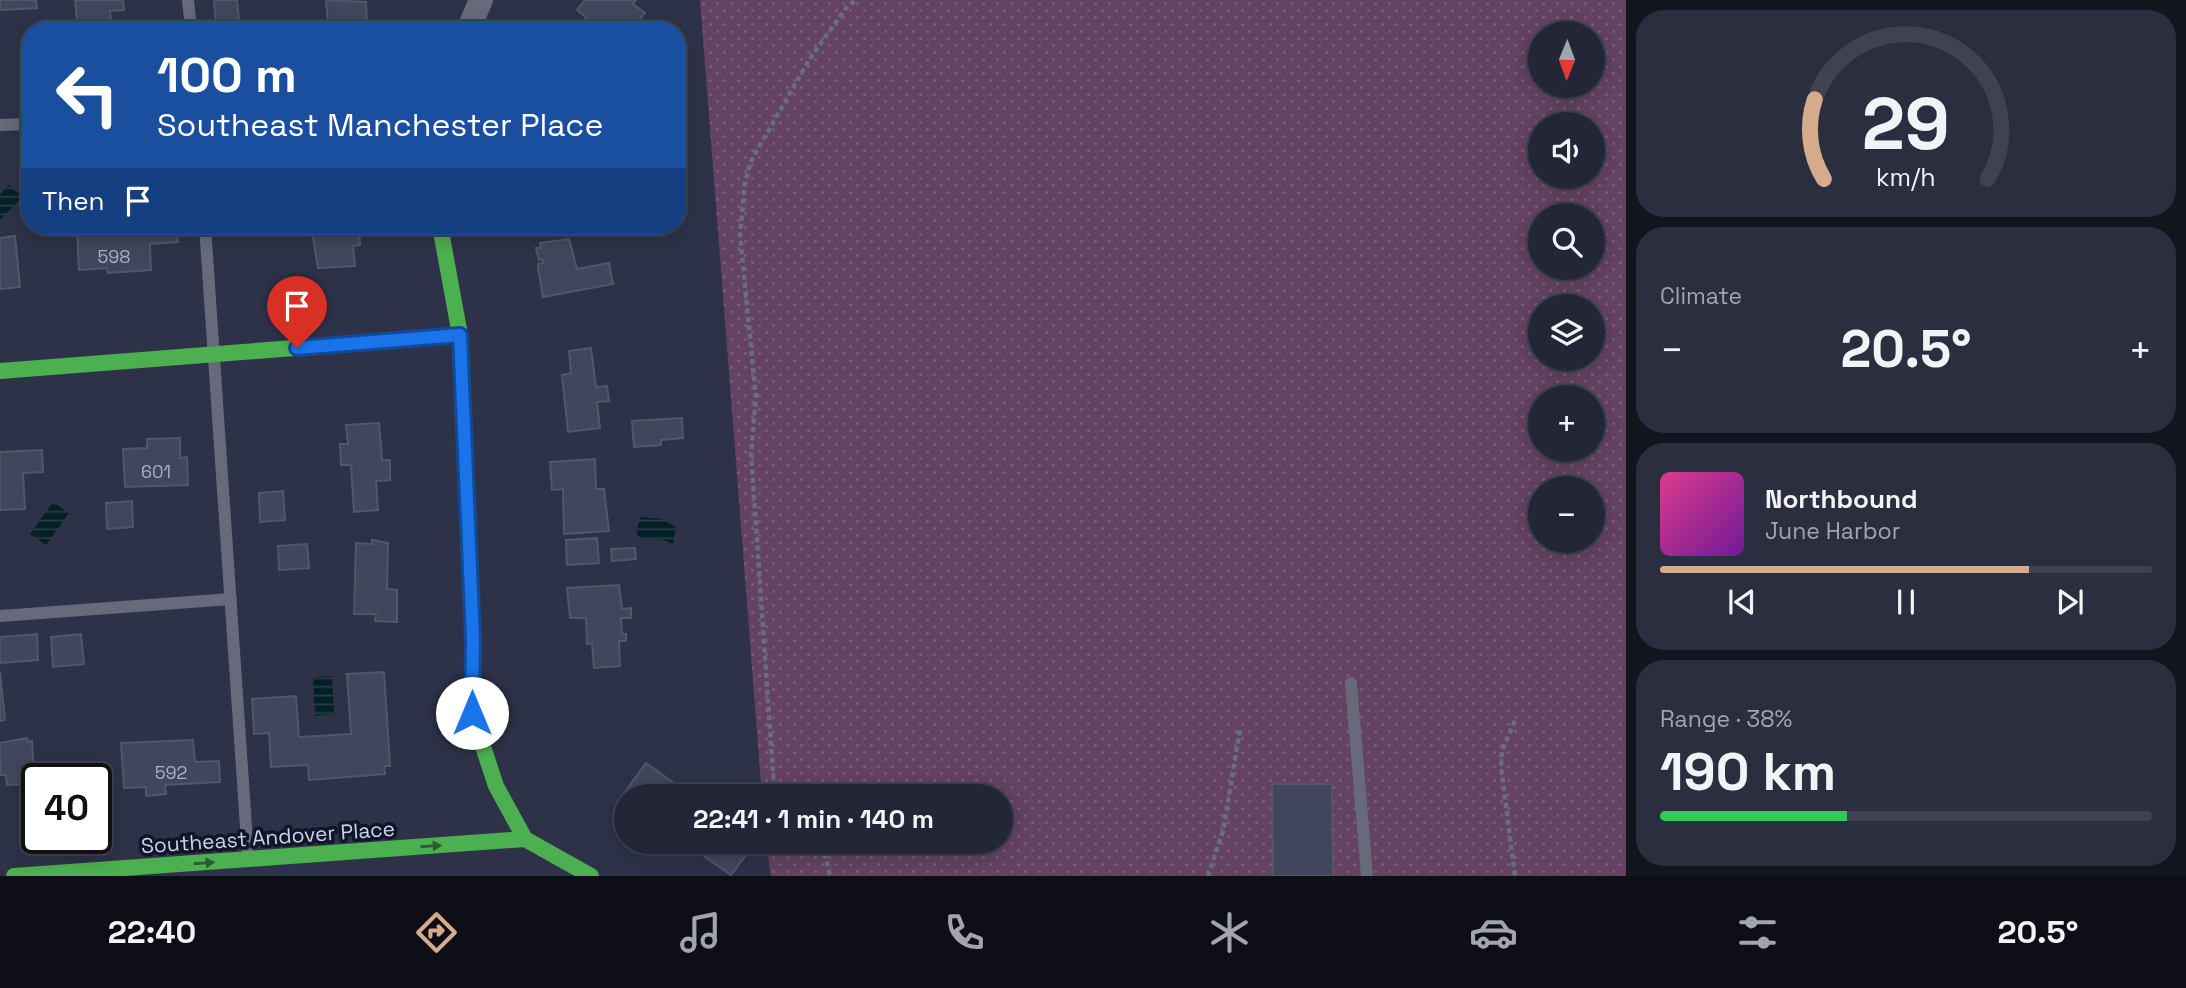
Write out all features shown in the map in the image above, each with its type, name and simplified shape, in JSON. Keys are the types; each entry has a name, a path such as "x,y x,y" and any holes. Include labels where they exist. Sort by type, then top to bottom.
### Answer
{"street":[{"path":"472,21 481,0"},
{"path":"442,235 460,335 473,639 472,713 496,786 525,839 592,876"},
{"path":"0,370 460,335"},
{"name":"Southeast Andover Place","path":"14,876 525,839"}],"lane":[{"path":"188,0 190,21"},
{"path":"0,125 21,124"},
{"path":"206,235 248,860"},
{"path":"0,616 231,599"},
{"path":"1351,683 1367,876"}],"path":[{"path":"774,784 751,453 756,397 740,235 745,183 751,161 809,60 846,8 856,0"},
{"path":"1514,721 1502,750 1501,767 1515,876"},
{"path":"1208,876 1223,831 1240,730"},
{"path":"822,854 826,858 830,876"}],"shaded area":[{"path":"700,0 1626,0 1626,876 771,876 768,854 1013,854 1013,784 761,784"},
{"path":"9,185 21,198 0,220 0,194"},
{"path":"53,502 69,513 46,545 30,534"},
{"path":"640,517 661,519 676,527 673,544 661,539 641,539 636,533"},
{"path":"332,676 334,714 315,716 313,677"}],"building":[{"path":"0,0 36,0 37,8 0,10"},
{"path":"75,0 123,0 124,10 110,11 111,20 77,21"},
{"path":"214,0 237,0 239,21 215,21"},
{"path":"326,0 366,2 367,21 328,21"},
{"path":"585,0 636,0 633,4 645,13 638,21 583,21 586,17 577,10"},
{"path":"77,235 178,235 178,242 150,244 151,270 108,273 107,268 79,270"},
{"path":"312,235 359,235 360,245 353,246 355,266 318,268"},
{"path":"15,236 20,287 0,289 0,238"},
{"path":"569,239 577,269 609,263 613,284 543,297 538,264 543,263 542,259 539,260 536,248 541,248 540,243"},
{"path":"591,348 596,387 607,386 609,401 597,402 600,428 568,432 562,375 571,373 569,351"},
{"path":"682,418 683,438 661,440 661,445 634,447 632,421"},
{"path":"379,423 382,460 390,460 390,480 376,481 378,510 354,512 351,465 341,465 340,444 348,444 346,425"},
{"path":"180,438 180,458 187,457 188,485 125,487 123,449 147,448 147,439"},
{"path":"42,450 43,472 23,473 25,509 0,510 0,452"},
{"path":"595,459 596,489 604,489 609,531 564,534 563,489 552,490 550,462"},
{"path":"283,491 285,520 260,522 259,493"},
{"path":"132,501 133,527 107,529 106,503"},
{"path":"597,538 599,563 567,565 566,540"},
{"path":"372,540 388,543 387,589 397,590 397,622 375,621 376,614 354,614 356,543 372,544"},
{"path":"307,544 309,568 279,570 278,546"},
{"path":"635,548 636,559 612,561 611,549"},
{"path":"619,585 622,609 631,608 631,618 621,618 622,634 626,634 626,641 619,641 620,666 594,668 592,643 587,644 586,618 570,618 567,588"},
{"path":"37,634 38,660 0,663 0,637"},
{"path":"81,634 84,664 53,667 51,637"},
{"path":"0,671 5,720 0,721"},
{"path":"384,672 390,766 384,766 385,774 309,780 308,765 271,767 269,733 254,734 252,699 296,696 299,737 351,734 347,674"},
{"path":"27,738 28,742 32,741 33,763 21,763 21,784 7,785 6,775 0,775 0,743"},
{"path":"193,740 195,762 219,761 220,782 165,785 166,794 146,796 146,787 124,788 121,743"},
{"path":"646,763 675,784 631,784"},
{"path":"1272,784 1332,784 1333,876 1273,876"},
{"path":"701,854 747,854 731,875"}],"traffic: fast":[{"path":"442,235 460,335 473,639 472,713 496,786 525,839 591,876"},
{"path":"0,371 460,335"},
{"path":"14,876 525,839"}],"route":[{"path":"297,348 460,335 473,639 472,713"}]}
